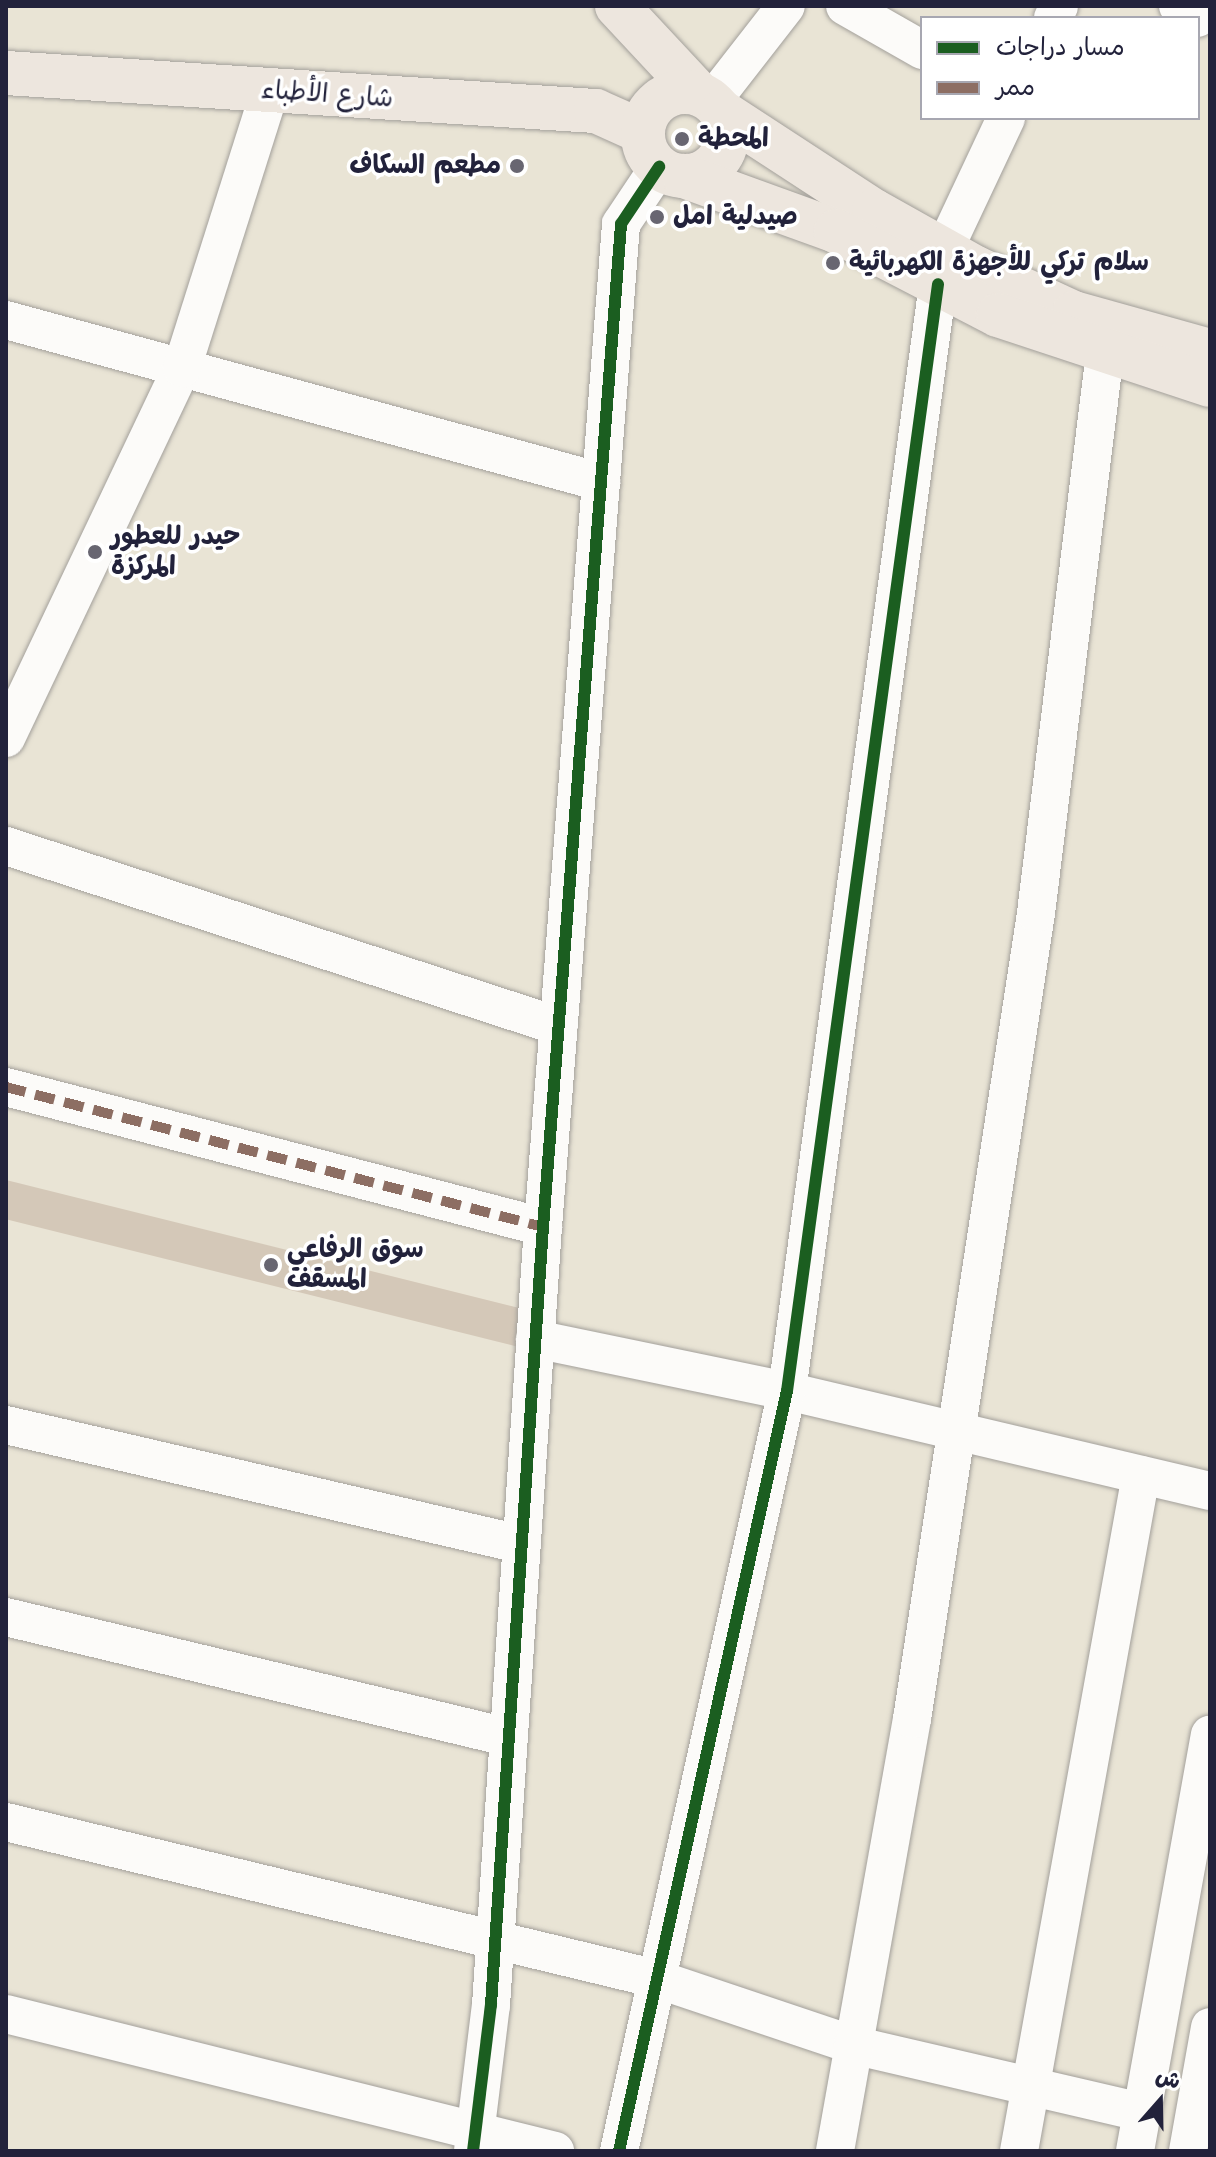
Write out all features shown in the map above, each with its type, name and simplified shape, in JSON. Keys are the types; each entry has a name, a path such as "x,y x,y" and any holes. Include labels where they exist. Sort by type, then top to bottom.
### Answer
{"main road":[{"path":"617,6 711,102 874,211 998,315 1105,353 1210,385"},
{"name":"شارع الأطباء","path":"6,73 596,111 662,158 836,231 941,267"},
{"path":"673,93 711,102 727,141 722,155 712,166 662,158 646,120 661,99 673,93"},
{"path":"941,267 1074,313 1210,351"}],"street":[{"path":"711,102 786,6"},
{"path":"845,6 920,49"},
{"path":"6,738 182,368 270,91"},
{"path":"619,2151 787,1391 941,267 1005,120"},
{"path":"474,2142 495,1942 543,1227 621,224 662,158"},
{"path":"6,320 601,482"},
{"path":"835,2151 912,1719 1036,913 1105,353"},
{"path":"6,846 558,1026"},
{"path":"6,1087 543,1227"},
{"path":"535,1339 787,1391 957,1434 1210,1491"},
{"path":"6,1425 520,1544"},
{"path":"1019,2151 1141,1475"},
{"path":"6,1617 507,1737"},
{"path":"1135,2151 1210,1735"},
{"path":"6,1822 657,1979 853,2045 1142,2112"},
{"path":"6,2014 474,2142 555,2151"},
{"path":"1197,2137 1210,2027"}],"building":[{"name":"سوق الرفاعي المسقف","path":"6,1180 536,1312 527,1349 6,1219"}],"marked path":[{"path":"6,1087 543,1227"}],"cycle path":[{"path":"473,2151 491,2005 543,1227 621,224 659,167"},
{"path":"619,2151 787,1391 938,284"}],"place":[{"name":"المحطة","path":"682,139"},
{"name":"مطعم السكاف","path":"517,166"},
{"name":"صيدلية امل","path":"657,217"},
{"name":"سلام تركي للأجهزة الكهربائية","path":"833,263"},
{"name":"حيدر للعطور المركزة","path":"95,552"},
{"name":"سوق الرفاعي المسقف","path":"271,1265"}]}
